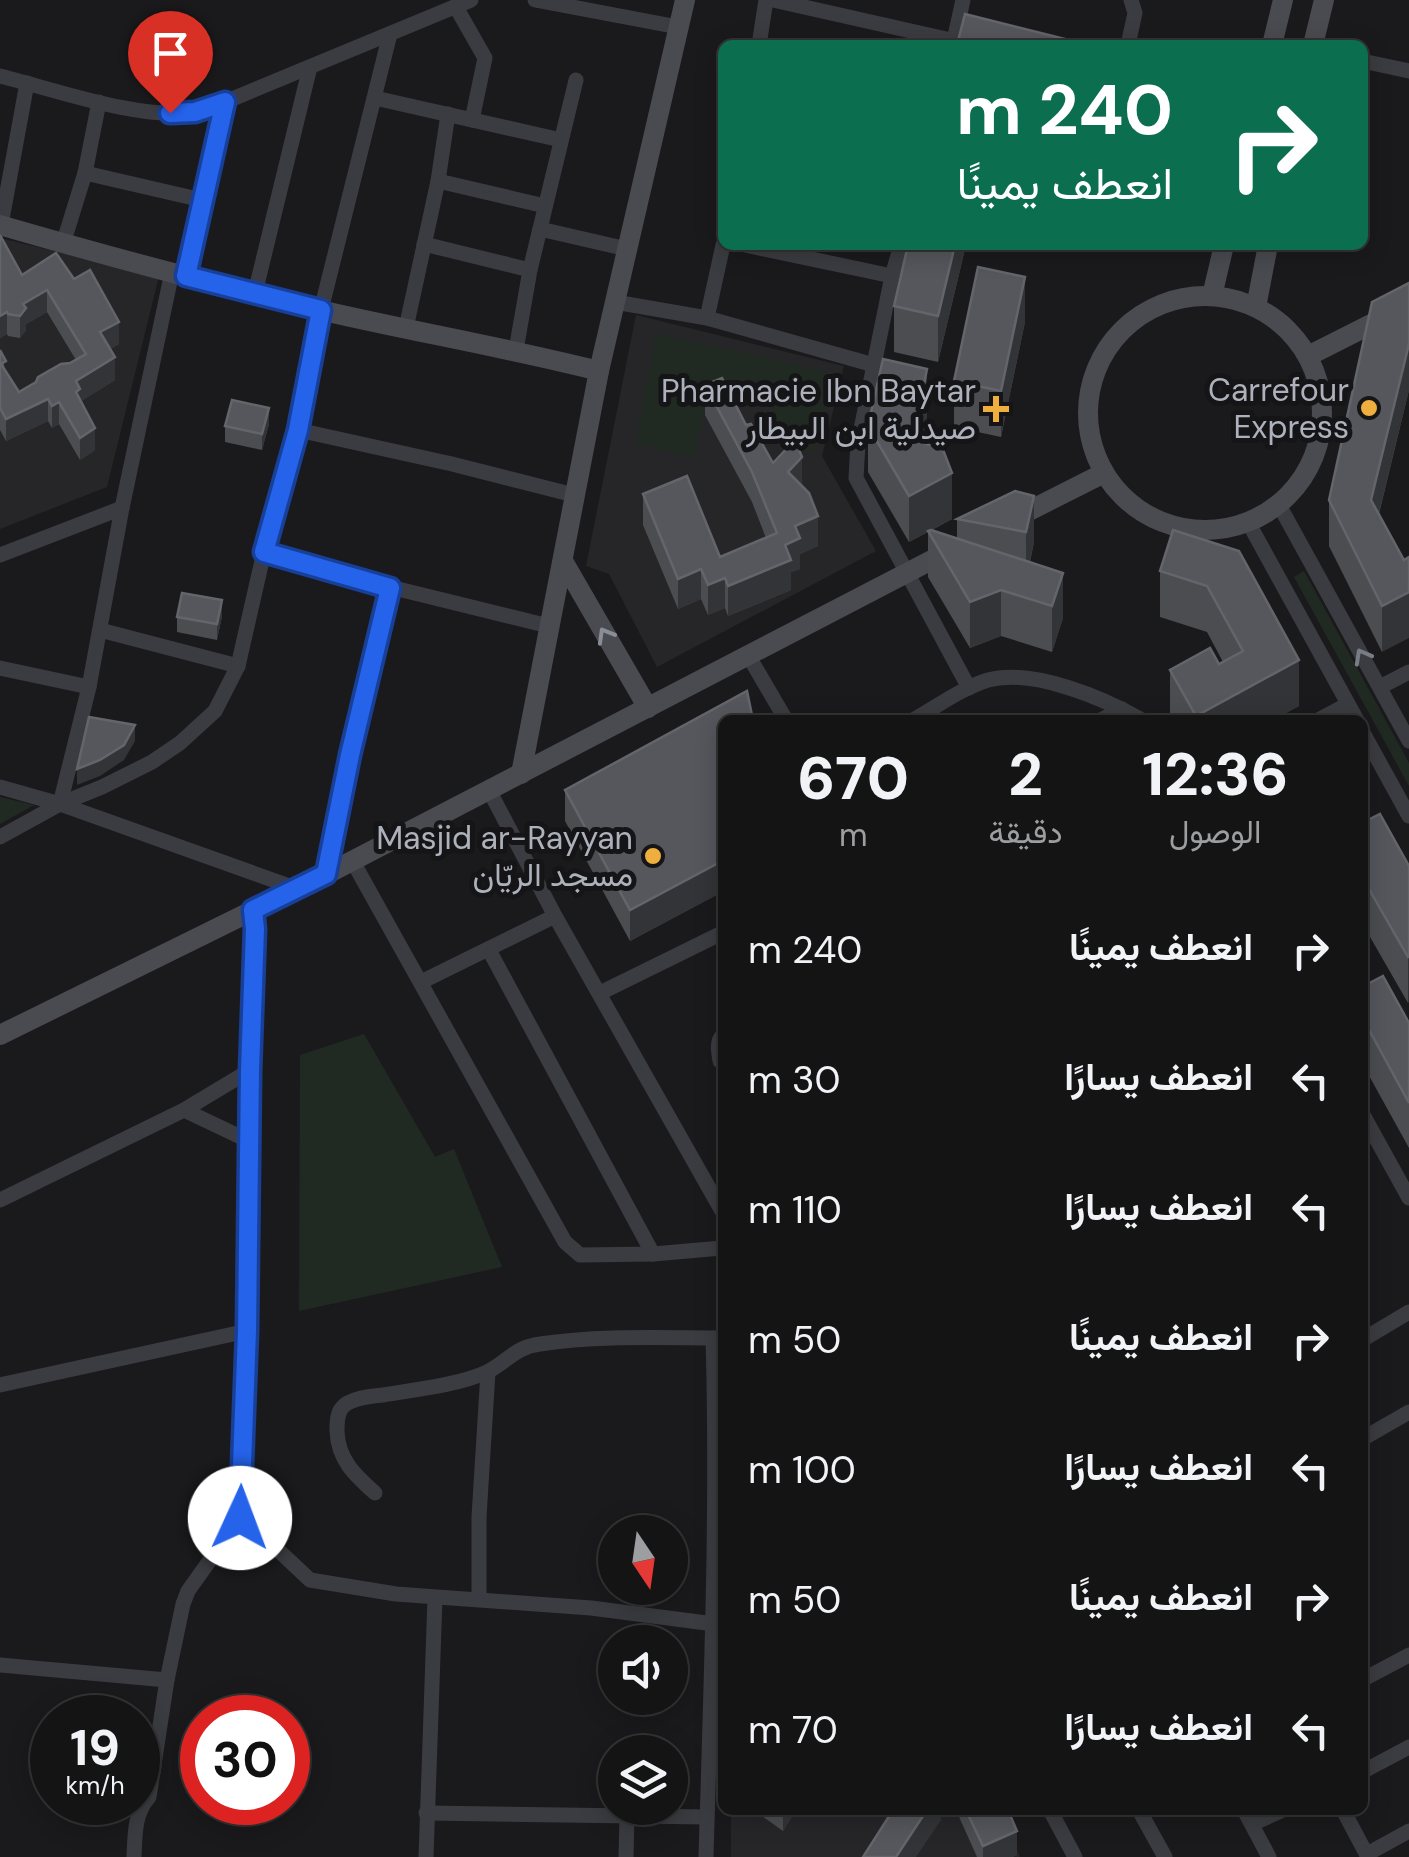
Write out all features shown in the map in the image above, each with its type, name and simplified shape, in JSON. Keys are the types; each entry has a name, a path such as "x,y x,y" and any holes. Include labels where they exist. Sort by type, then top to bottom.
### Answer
{"street":[{"path":"535,0 678,26"},
{"path":"521,774 599,371 685,0"},
{"path":"760,40 769,0 945,40"},
{"path":"954,40 964,0"},
{"path":"1273,40 1283,0"},
{"path":"1314,40 1324,0"},
{"path":"1129,40 1135,13 1132,1"},
{"path":"0,76 99,102 170,113 195,112 464,3 486,58 472,120"},
{"path":"0,836 152,762 180,743 215,711 238,666 298,430 321,310 390,34"},
{"path":"1368,62 1409,71"},
{"path":"254,292 310,67"},
{"path":"516,350 530,270 576,80"},
{"path":"27,83 1,225 321,310 599,371"},
{"path":"375,98 561,140"},
{"path":"62,244 84,173 99,102"},
{"path":"60,804 100,630 122,508 225,102"},
{"path":"406,328 438,181 448,114"},
{"path":"84,173 202,200"},
{"path":"438,181 546,206"},
{"path":"540,230 627,249"},
{"path":"424,244 530,270"},
{"path":"707,318 722,250"},
{"path":"791,250 892,276"},
{"path":"900,250 858,444 856,478 969,688"},
{"path":"1212,296 1223,250"},
{"path":"1256,307 1267,250"},
{"path":"1212,296 1256,307 1287,328 1310,355 1321,389 1322,424 1314,457 1296,487 1279,505 1248,522 1210,530 1178,528 1149,516 1124,498 1104,474 1090,439 1088,401 1098,365 1118,334 1148,311 1183,298 1212,296"},
{"path":"615,302 707,318 874,365"},
{"path":"1310,355 1409,305"},
{"path":"298,430 574,495"},
{"path":"0,1035 326,874 1104,474"},
{"path":"1279,505 1409,741"},
{"path":"0,555 122,508"},
{"path":"1248,522 1354,715"},
{"path":"264,552 390,588 550,626"},
{"path":"562,562 648,708"},
{"path":"326,874 390,588"},
{"path":"100,630 238,666"},
{"path":"748,654 783,715"},
{"path":"0,668 88,687"},
{"path":"1380,688 1409,672"},
{"path":"922,715 989,680 1026,677 1047,681 1134,715"},
{"path":"1327,715 1348,704"},
{"path":"1110,715 1122,708"},
{"path":"1368,741 1409,816"},
{"path":"0,787 60,804 296,888"},
{"path":"490,790 554,916 718,1204"},
{"path":"352,860 565,1242 580,1255 718,1248"},
{"path":"134,1857 138,1817 149,1798 183,1604 188,1591 240,1518 247,1331 253,910"},
{"path":"422,982 554,916"},
{"path":"600,993 718,934"},
{"path":"489,950 653,1254"},
{"path":"0,1200 184,1110 250,1071"},
{"path":"184,1110 249,1141"},
{"path":"1368,1124 1409,1198"},
{"path":"1368,1336 1409,1312"},
{"path":"0,1386 247,1331"},
{"path":"375,1493 343,1460 337,1436 337,1420 343,1405 488,1372 516,1351 545,1343 718,1338 718,1624 706,1857"},
{"path":"479,1599 479,1517 488,1372"},
{"path":"1368,1436 1408,1414"},
{"path":"240,1518 310,1580 435,1598 591,1608 718,1624"},
{"path":"426,1857 435,1598"},
{"path":"1368,1677 1409,1656"},
{"path":"0,1665 167,1680"},
{"path":"1368,1769 1409,1746"},
{"path":"426,1814 598,1816"},
{"path":"1053,1815 1076,1857"},
{"path":"1143,1815 1165,1857"},
{"path":"1346,1815 1368,1856 1409,1832"},
{"path":"688,1817 707,1817"},
{"path":"1248,1817 1269,1857"},
{"path":"626,1857 627,1825"}],"shaded area":[{"path":"0,238 159,276 107,487 0,529"},
{"path":"636,315 844,366 822,456 876,551 657,667 609,574 586,566"},
{"path":"656,333 831,373 814,454 770,440 774,400 710,388 694,458 635,443"},
{"path":"1304,571 1409,763 1409,786 1294,577"},
{"path":"0,797 34,805 0,824"},
{"path":"364,1034 435,1157 454,1149 502,1267 299,1311 300,1055"},
{"path":"731,1815 1002,1815 1020,1857 731,1857"}],"building":[{"path":"965,14 1069,40 958,40"},
{"path":"0,235 22,275 56,253 74,279 90,270 119,322 100,332 115,357 76,381 80,389 76,392 95,428 80,438 59,402 52,406 48,399 6,419 0,408 0,350 6,361 1,364 19,392 38,377 86,354 47,290 23,304 26,308 20,316 7,312 0,316"},
{"path":"907,250 954,250 938,316 894,306"},
{"path":"978,267 1025,277 1001,391 954,381"},
{"path":"1409,283 1409,344 1371,500 1404,560 1409,557 1409,592 1382,606 1329,500 1372,302"},
{"path":"883,359 927,369 917,421 925,444 942,447 952,473 909,496 868,426"},
{"path":"722,378 746,425 751,424 773,463 795,440 802,457 788,472 809,493 818,516 795,526 800,538 785,545 791,560 728,586 725,578 708,585 701,569 678,579 643,494 687,476 720,557 777,533 752,472 705,385"},
{"path":"232,400 269,408 262,434 225,426"},
{"path":"1015,491 1034,496 1026,532 957,519"},
{"path":"1173,530 1239,551 1299,660 1195,715 1170,670 1210,648 1219,664 1243,651 1207,586 1160,571"},
{"path":"928,531 1063,573 1052,606 1001,590 970,602"},
{"path":"182,593 222,600 217,624 177,617"},
{"name":"Masjid ar-Rayyan مسجد الريّان","path":"747,691 752,715 718,715 718,863 630,910 565,790"},
{"path":"89,717 135,725 124,745 77,769"},
{"path":"1380,814 1409,866 1408,957 1368,887 1368,820"},
{"path":"1383,976 1409,1023 1409,1103 1368,1028 1368,984"},
{"path":"890,1815 924,1815 896,1857 863,1857"},
{"path":"968,1815 1010,1815 1017,1831 983,1846"}],"place":[{"name":"Carrefour Express","path":"1369,408"},
{"name":"Pharmacie Ibn Baytar صيدلية ابن البيطار","path":"996,409"},
{"name":"Masjid ar-Rayyan مسجد الريّان","path":"653,856"}],"route":[{"path":"170,113 195,112 225,102 186,276 321,310 298,430 264,552 390,588 326,874 253,910 247,1331 240,1518"}]}
